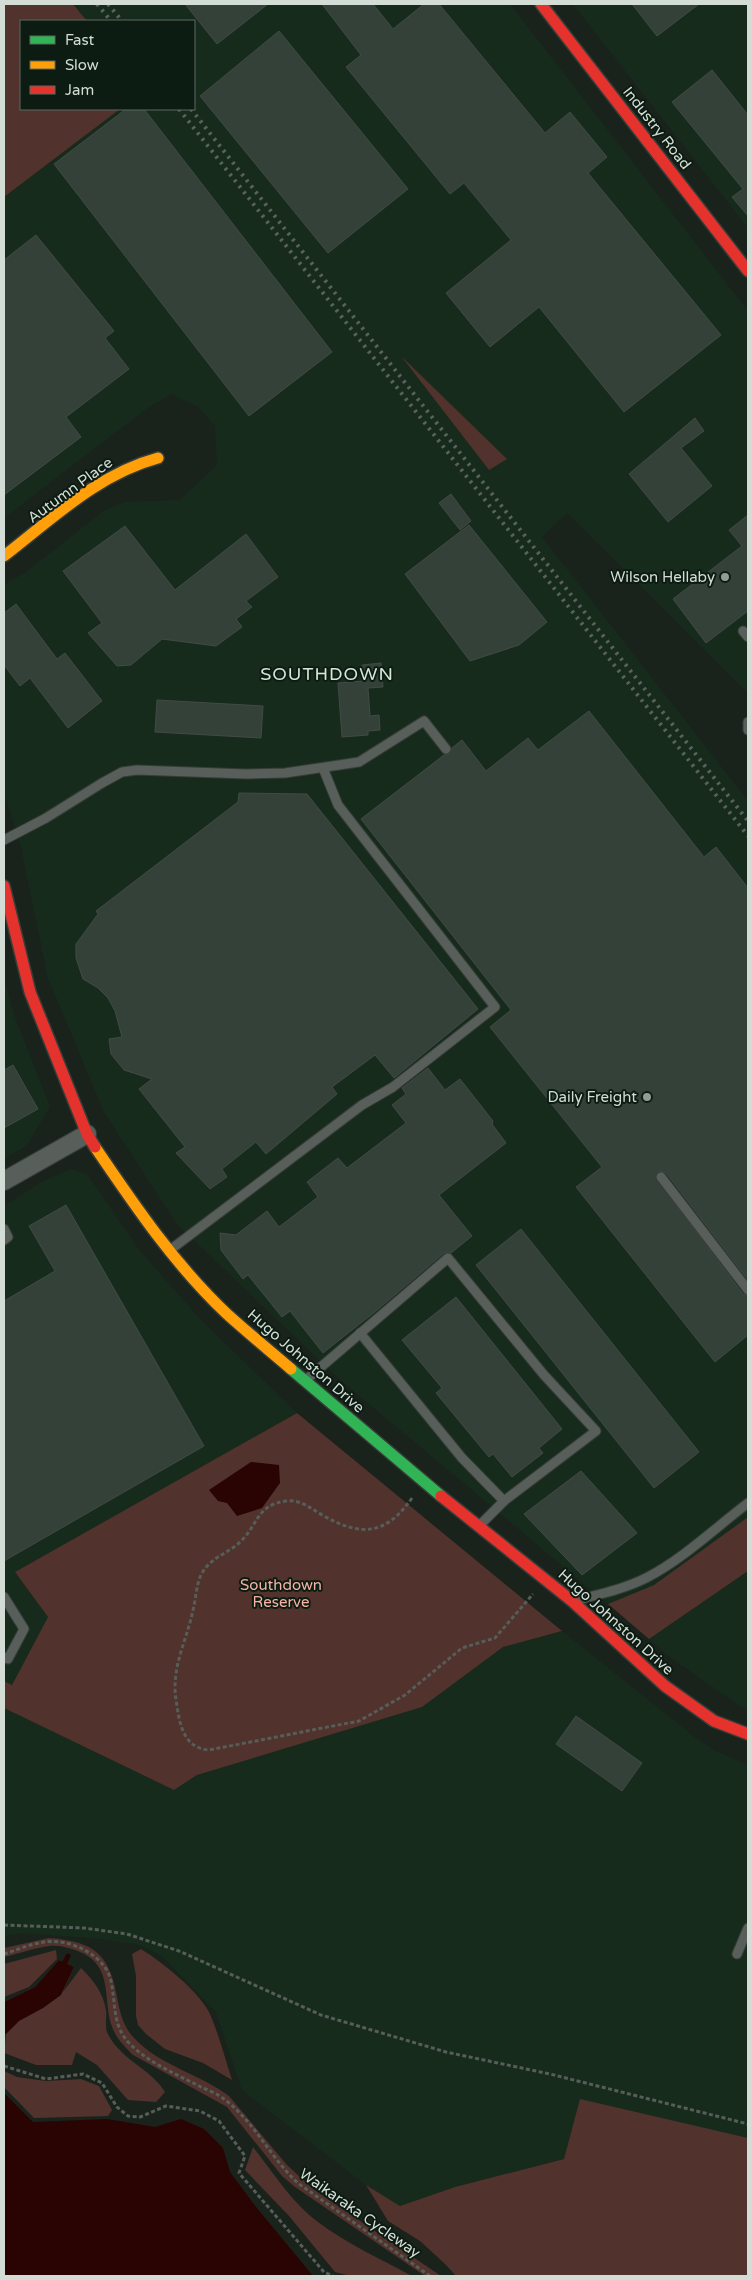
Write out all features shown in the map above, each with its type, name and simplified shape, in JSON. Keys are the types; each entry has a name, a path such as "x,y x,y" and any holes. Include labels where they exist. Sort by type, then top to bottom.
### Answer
{"street":[{"name":"Industry Road","path":"541,4 748,270"},
{"name":"Autumn Place","path":"4,556 102,482 136,464 158,458"},
{"name":"Hugo Johnston Drive","path":"4,886 30,992 87,1134 137,1210 169,1250 227,1314 479,1526 572,1601 665,1686 714,1720 748,1734"},
{"path":"4,1181 87,1134"}],"lane":[{"path":"4,840 46,818 122,772 137,770 246,774 285,773 359,762 424,721 446,749"},
{"path":"748,722 748,730"},
{"path":"169,1250 362,1104 393,1087 495,1007 338,805 323,768"},
{"path":"661,1177 748,1290"},
{"path":"4,1229 8,1237 4,1240"},
{"path":"305,1381 448,1258 544,1375 596,1431 504,1501 479,1526"},
{"path":"360,1333 462,1458 504,1501"},
{"path":"572,1601 625,1587 647,1577 671,1562 748,1503"},
{"path":"4,1597 24,1628 8,1659 4,1657"},
{"path":"737,1954 748,1928"}],"path":[{"path":"408,1504 391,1522 368,1530 339,1523 306,1505 296,1502 275,1504 258,1517 243,1540 211,1562 201,1574 189,1626 177,1660 175,1695 179,1719 182,1733 192,1744 200,1750 209,1750 360,1721 406,1695 462,1648 495,1638 527,1601"},
{"path":"4,1925 84,1928 127,1934 179,1951 321,2015 446,2052 550,2074 748,2124"},
{"name":"Waikaraka Cycleway","path":"4,1954 44,1942 66,1943 91,1954 107,1970 116,2024 121,2035 128,2043 143,2057 224,2098 246,2121 282,2170 430,2276"},
{"path":"4,2066 46,2079 83,2074 102,2083 117,2107 128,2116 140,2117 166,2106 200,2111 219,2121 245,2156 240,2173 324,2272 333,2276"}],"shaded area":[{"path":"73,4 510,4 748,311 748,693 567,513 542,537 748,801 748,1517 654,1585 608,1604 337,1377 177,1224 104,1112 48,978 20,843 4,793 4,585 26,572 105,510 125,502 180,500 217,465 215,426 197,406 171,394 146,409 4,518 4,197 119,110 195,110 195,20 86,20","holes":["404,360 506,459 489,469"]},
{"path":"573,4 748,4 748,228"},
{"path":"4,978 14,1015 50,1107 26,1146 4,1159"},
{"path":"71,1169 87,1174 140,1251 200,1319 297,1413 15,1572 48,1617 12,1685 4,1681 4,1206 45,1180"},
{"path":"251,1462 279,1465 280,1483 262,1508 237,1516 227,1503 218,1501 209,1490"},
{"path":"748,1571 748,1708 741,1707 666,1654 649,1639"},
{"path":"562,1631 696,1738 715,1751 748,1765 748,2138 684,2124 564,2159 455,2187 400,2206 366,2185 242,2090 216,2012 162,1956 137,1944 91,1938 21,1933 4,1936 4,1708 174,1790 197,1775 484,1660 503,1647"},
{"path":"59,1960 74,1967 61,1995 43,2008 19,2021 4,2036 4,2002 35,1987"},
{"path":"4,2093 33,2122 107,2119 155,2127 181,2119 204,2129 223,2148 230,2172 256,2207 313,2276 4,2276"}],"green space":[{"path":"4,4 73,4 86,20 20,20 20,110 119,110 4,197"},
{"path":"401,356 507,459 489,470"},
{"name":"Southdown Reserve","path":"297,1413 562,1631 503,1647 422,1707 197,1775 174,1790 4,1708 4,1681 12,1685 48,1617 15,1572"},
{"path":"748,1517 748,1571 649,1639 608,1604 654,1585"},
{"path":"49,1938 79,1943 90,1948 105,1962 111,1973 120,2012 126,2026 131,2035 145,2048 229,2096 287,2165 313,2189 441,2276 425,2276 295,2187 282,2176 227,2107 133,2055 120,2041 113,2029 101,1971 96,1963 87,1956 68,1948 52,1946 4,1957 4,1948"},
{"path":"141,1949 180,1978 205,2005 216,2030 232,2080 203,2063 165,2049 138,2025 136,2016 136,1976 132,1954"},
{"path":"56,1950 57,1959 29,1987 4,1997 4,1964"},
{"path":"59,1960 74,1967 63,1992 81,1968 97,1987 105,2004 109,2036 122,2052 152,2077 165,2092 156,2102 128,2100 97,2065 76,2052 72,2065 36,2065 4,2053 6,2035 4,2036 4,2002 35,1987"},
{"path":"4,2071 17,2077 46,2081 81,2079 99,2086 112,2110 108,2116 34,2118 4,2087"},
{"path":"580,2099 748,2138 748,2276 456,2276 420,2241 388,2221 366,2185 400,2206 455,2187 564,2159"},
{"path":"253,2147 291,2197 318,2222 364,2251 412,2276 350,2276 335,2272 289,2216 245,2170"}],"building":[{"path":"185,4 268,4 217,44"},
{"path":"322,4 373,4 393,29 424,4 439,4 545,133 570,112 607,157 588,173 721,335 624,412 539,307 490,347 446,293 511,240 464,183 450,194 346,67 361,55"},
{"path":"632,4 699,4 657,36"},
{"path":"279,31 408,189 328,253 200,96"},
{"path":"712,70 748,115 748,216 732,197 743,189 672,102"},
{"path":"125,110 145,110 332,352 249,416 54,164"},
{"path":"36,235 114,331 105,338 129,369 66,417 81,437 4,495 4,260"},
{"path":"695,418 704,431 681,448 712,486 668,522 629,474"},
{"path":"451,494 471,521 460,530 439,503"},
{"name":"Wilson Hellaby","path":"748,515 748,611 706,643 673,599 742,546 729,530"},
{"path":"469,525 547,622 519,645 470,661 405,574"},
{"path":"125,526 175,590 246,534 278,577 246,601 252,607 236,619 242,627 216,646 162,639 131,665 117,666 88,633 102,623 63,571"},
{"path":"16,604 57,659 65,653 102,701 68,728 30,678 20,686 4,665 4,613"},
{"path":"381,663 383,687 368,688 370,716 379,715 380,730 368,731 368,735 342,737 338,683 364,681 362,665"},
{"path":"157,700 263,706 261,738 155,732"},
{"path":"589,711 704,857 716,847 748,888 748,1280 666,1173 660,1171 655,1177 743,1294 748,1296 748,1335 715,1362 576,1187 602,1167 490,1027 511,1010 361,819 444,755 449,754 452,748 462,740 486,771 528,738 538,750"},
{"path":"239,793 307,794 478,1009 394,1078 375,1055 332,1087 337,1094 266,1154 256,1142 222,1169 227,1177 210,1189 176,1153 185,1147 139,1089 152,1079 124,1070 111,1054 109,1039 122,1037 115,1011 108,998 98,988 83,979 76,958 76,944 98,914 96,911 238,802"},
{"path":"13,1065 38,1109 4,1128 4,1070"},
{"path":"428,1068 445,1090 460,1079 493,1121 492,1124 506,1143 439,1195 472,1236 451,1253 444,1253 323,1353 290,1311 282,1317 248,1275 243,1279 221,1250 220,1233 236,1235 267,1211 279,1227 318,1197 307,1182 338,1158 347,1168 406,1123 392,1105 406,1094 402,1088"},
{"path":"66,1205 204,1446 4,1561 4,1301 55,1271 29,1226"},
{"path":"521,1229 699,1452 654,1488 476,1265"},
{"path":"456,1297 562,1429 539,1448 543,1453 512,1477 493,1454 489,1457 436,1393 442,1388 402,1340"},
{"path":"581,1471 637,1533 582,1575 524,1514"},
{"path":"576,1716 642,1763 622,1791 556,1744"}],"waterway":[{"path":"62,1968 68,1956"}],"railway":[{"path":"97,4 110,20"},
{"path":"108,4 121,20"},
{"path":"180,110 748,836"},
{"path":"192,110 748,821"}],"traffic: fast":[{"path":"291,1369 441,1496"}],"traffic: slow":[{"path":"4,556 76,499 96,486 136,465 158,458"},
{"path":"95,1147 141,1213 190,1276 227,1314 291,1369"}],"traffic: jam":[{"path":"541,4 748,271"},
{"path":"4,886 30,992 87,1134 95,1147"},
{"path":"441,1496 572,1601 665,1686 714,1721 748,1734"}],"place":[{"name":"Wilson Hellaby","path":"725,577"},
{"name":"Daily Freight","path":"647,1097"}],"district":[{"name":"SOUTHDOWN","path":"327,674"}]}
